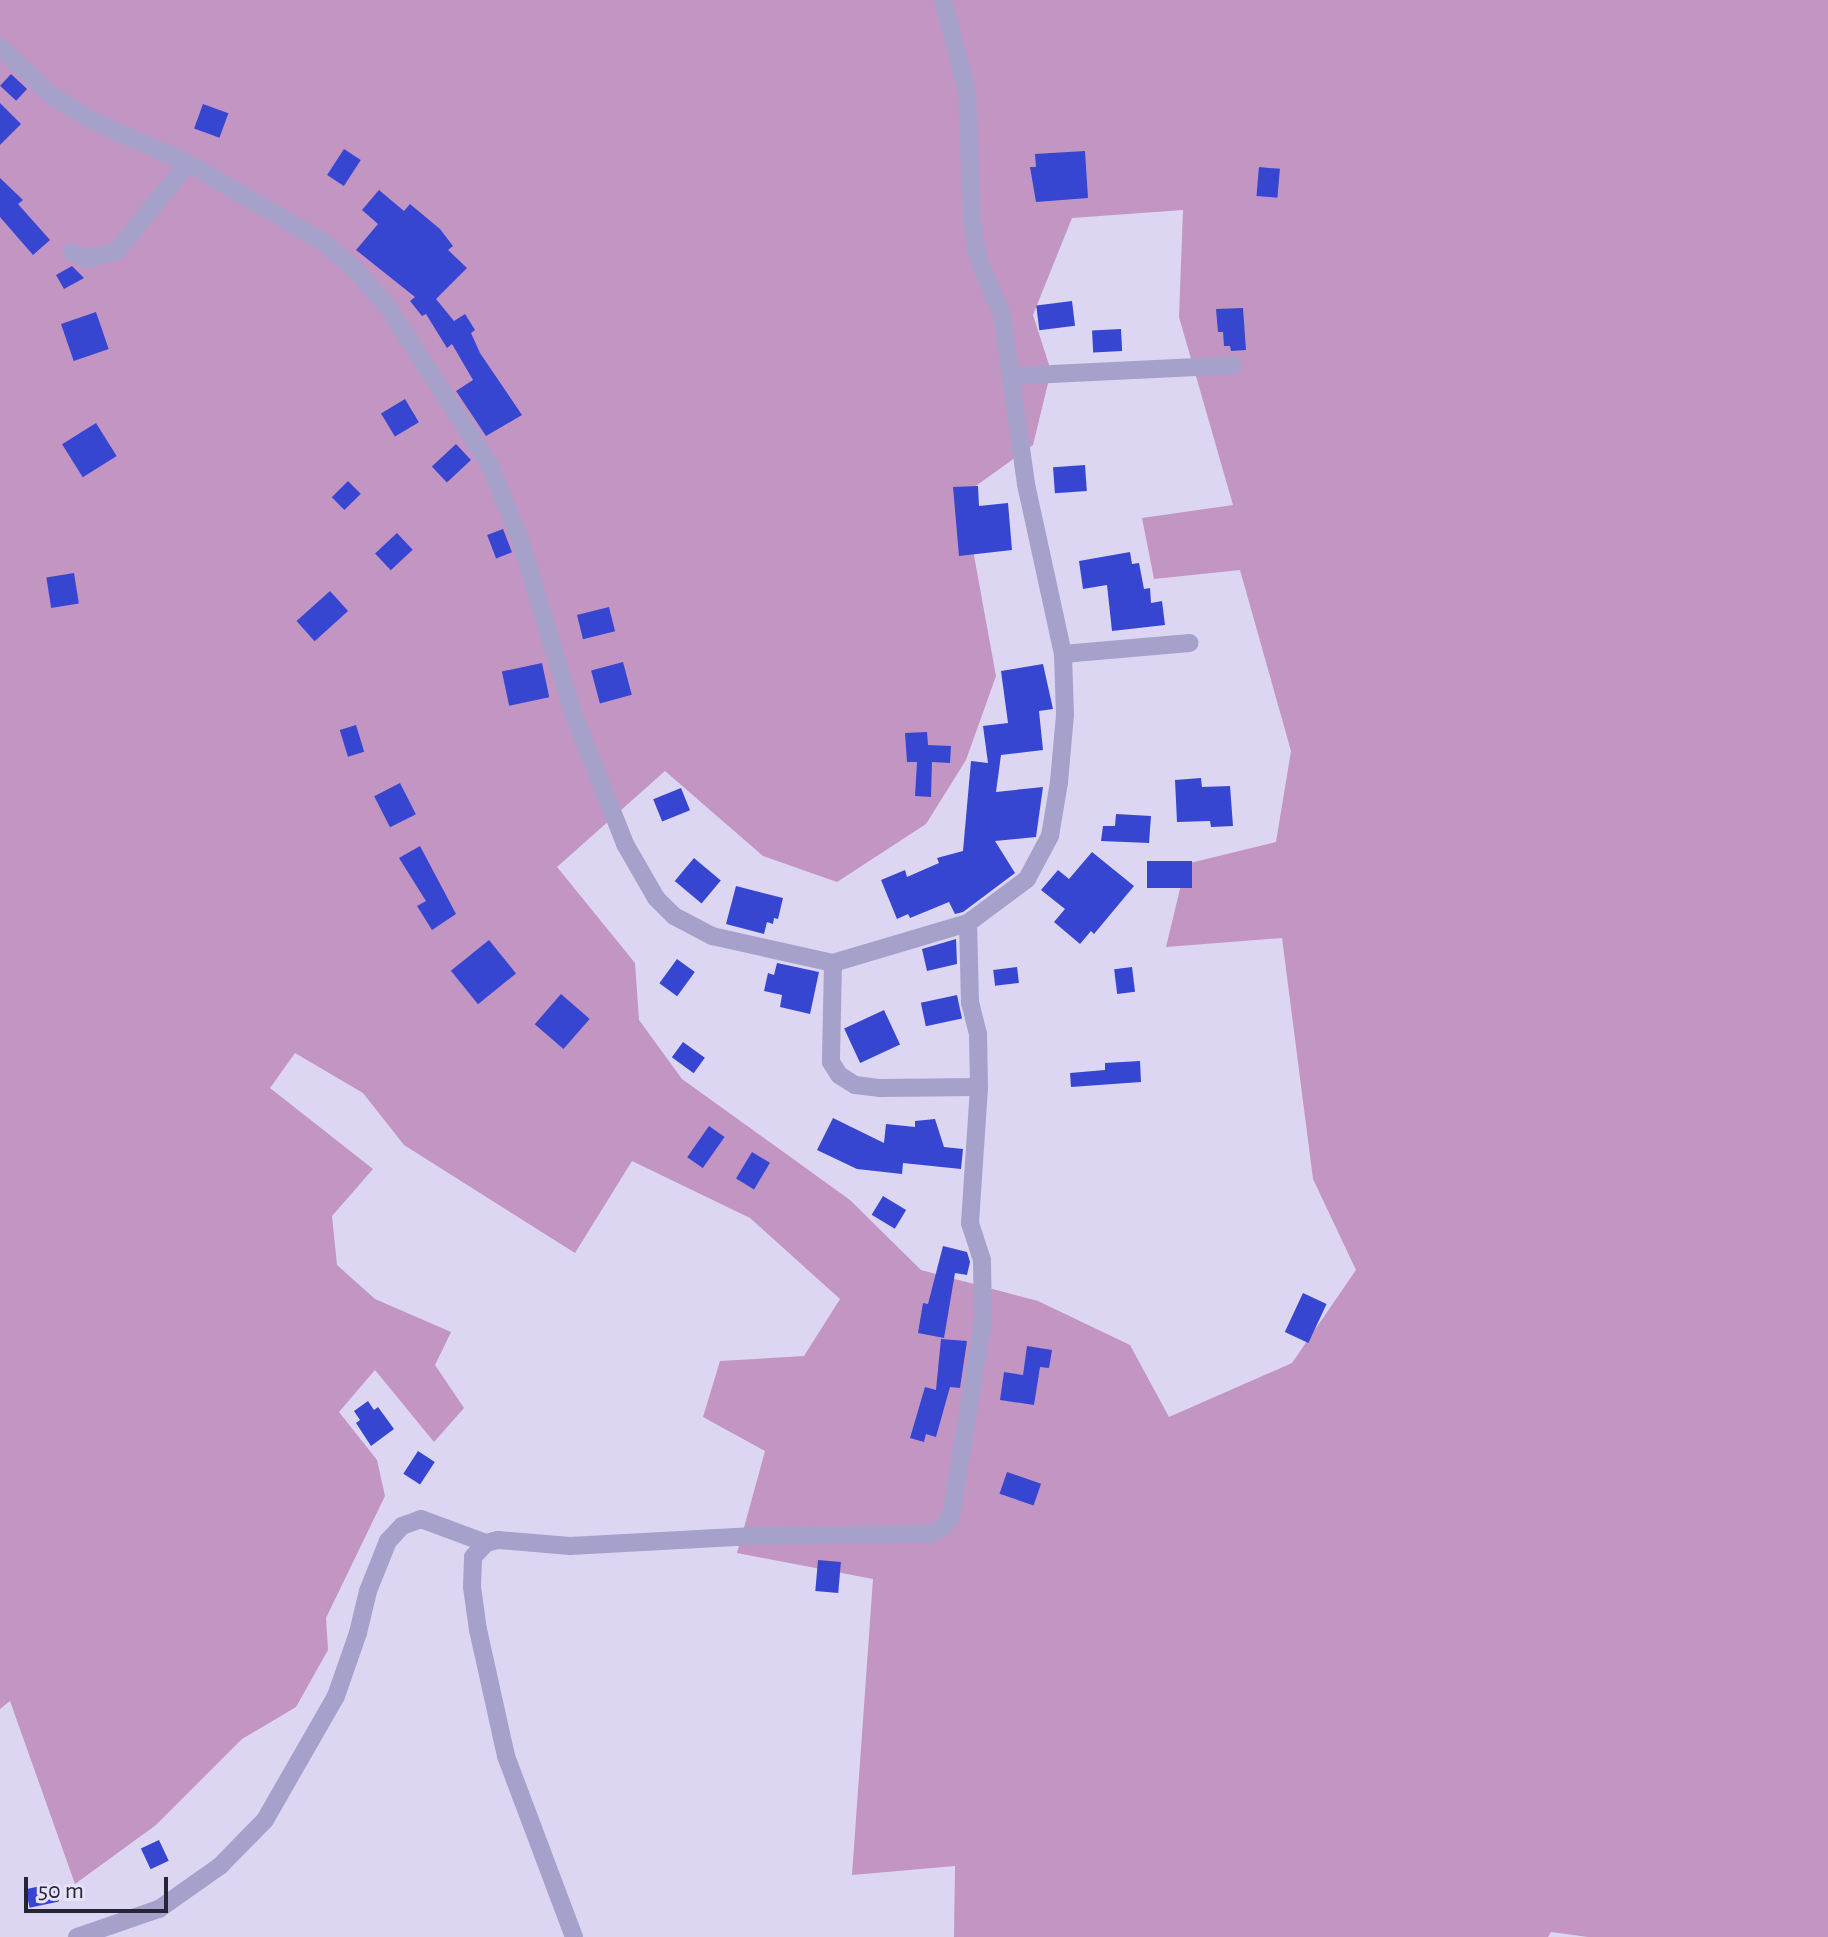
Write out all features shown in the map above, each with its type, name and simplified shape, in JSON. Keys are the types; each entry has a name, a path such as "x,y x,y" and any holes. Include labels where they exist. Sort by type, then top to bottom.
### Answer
{"street":[{"path":"0,47 52,96 93,121 188,163 323,242 355,269 387,306 490,465 517,530 573,713 625,844 656,898 674,916 712,936 833,963 968,923 1027,879 1050,836 1065,715 1063,654 1030,507 1002,314 976,246 972,222 967,91 943,0"},
{"path":"72,252 86,259 117,251 188,163"},
{"path":"1011,376 1233,365"},
{"path":"1063,654 1190,643"},
{"path":"574,1937 511,1771 489,1689 471,1568 473,1557 486,1543 498,1540 570,1546 754,1536 879,1537 930,1534 942,1528 956,1502 983,1320 982,1260 970,1223 979,1087 978,1034 970,1003 968,923"},
{"path":"833,963 831,1062 839,1075 855,1085 881,1088 979,1087"},
{"path":"77,1937 159,1909 220,1866 265,1820 336,1696 355,1645 368,1591 388,1541 402,1526 421,1519 486,1543"}],"shaded area":[{"path":"0,0 1828,0 1828,1937 1588,1937 1551,1932 1548,1937 954,1937 955,1866 852,1875 873,1579 737,1553 765,1451 703,1417 720,1361 804,1356 840,1299 750,1218 632,1161 575,1253 404,1145 363,1093 295,1053 270,1088 373,1169 332,1216 337,1265 375,1299 451,1332 435,1365 464,1408 434,1442 375,1370 339,1412 377,1460 385,1496 326,1618 328,1650 296,1707 242,1739 156,1825 75,1884 10,1701 0,1709","holes":["1183,210 1179,317 1233,505 1142,518 1154,579 1240,570 1291,751 1276,842 1186,864 1166,947 1282,938 1313,1179 1356,1270 1292,1363 1169,1417 1130,1345 1038,1301 921,1270 850,1200 682,1079 639,1020 635,963 557,867 665,771 763,856 837,882 926,824 966,760 996,676 963,495 1033,445 1051,371 1033,315 1072,218"]}],"building":[{"path":"11,74 27,89 16,101 0,86"},
{"path":"0,103 21,124 0,145"},
{"path":"203,104 228,113 219,138 194,128"},
{"path":"344,149 361,160 344,186 327,175"},
{"path":"1085,151 1088,198 1036,202 1030,167 1036,167 1035,154"},
{"path":"1259,167 1280,169 1277,198 1256,196"},
{"path":"0,178 23,200 18,204 50,240 33,255 0,217"},
{"path":"379,190 404,211 410,204 440,229 453,246 448,250 467,268 436,299 454,321 465,314 475,330 471,333 480,353 522,415 486,436 456,391 473,380 452,344 447,348 426,314 422,316 410,301 415,297 356,250 378,224 362,210"},
{"path":"72,266 84,278 64,289 56,275"},
{"path":"1072,301 1075,326 1039,330 1036,305"},
{"path":"1243,308 1246,350 1231,351 1230,346 1224,346 1223,332 1218,332 1216,309"},
{"path":"96,312 109,349 74,361 61,324"},
{"path":"1121,329 1122,351 1093,352 1092,331"},
{"path":"405,399 419,422 395,437 381,413"},
{"path":"96,423 117,456 83,477 62,444"},
{"path":"456,444 471,460 447,483 432,467"},
{"path":"1085,465 1087,491 1055,493 1053,467"},
{"path":"348,481 361,494 344,510 332,497"},
{"path":"978,486 979,506 1008,503 1012,550 959,556 953,487"},
{"path":"503,529 512,552 496,558 487,535"},
{"path":"397,533 413,550 391,570 375,553"},
{"path":"1130,552 1132,564 1139,563 1144,589 1150,588 1151,603 1162,601 1165,625 1112,631 1107,585 1083,589 1079,561"},
{"path":"74,573 79,604 51,608 46,577"},
{"path":"330,591 348,611 315,641 297,621"},
{"path":"609,607 615,631 583,639 577,615"},
{"path":"623,662 632,695 600,703 591,671"},
{"path":"542,663 549,697 509,706 502,672"},
{"path":"1043,664 1053,709 1039,711 1043,750 1001,755 996,792 1043,787 1036,837 995,841 1015,873 963,912 955,914 949,902 910,918 908,914 897,919 881,880 905,870 907,877 939,863 937,858 963,851 971,761 988,763 983,726 1008,723 1001,671"},
{"path":"356,725 364,752 348,757 340,730"},
{"path":"927,732 928,745 951,746 950,763 932,762 931,797 915,796 917,762 907,762 905,733"},
{"path":"1201,778 1202,787 1230,786 1233,826 1211,827 1210,821 1177,822 1175,780"},
{"path":"400,783 416,814 390,827 374,796"},
{"path":"681,788 690,810 662,821 653,799"},
{"path":"1116,814 1151,816 1149,843 1101,841 1103,826 1115,826"},
{"path":"420,846 456,914 432,930 417,906 426,901 399,858"},
{"path":"1092,852 1134,886 1094,934 1091,931 1080,944 1054,922 1065,909 1041,890 1058,870 1069,879"},
{"path":"694,858 721,880 702,903 675,881"},
{"path":"1147,861 1192,861 1192,888 1147,888"},
{"path":"736,886 783,898 778,919 774,918 773,924 767,922 764,934 726,924"},
{"path":"956,939 957,964 927,971 922,949"},
{"path":"489,940 516,973 478,1004 451,971"},
{"path":"677,959 695,972 677,996 659,983"},
{"path":"777,963 819,972 810,1014 780,1007 782,995 764,991 768,973 774,975"},
{"path":"1017,967 1019,983 995,986 993,970"},
{"path":"1132,967 1135,992 1117,994 1114,969"},
{"path":"561,994 590,1019 563,1049 535,1024"},
{"path":"957,995 962,1018 926,1026 921,1003"},
{"path":"884,1010 900,1044 860,1063 844,1029"},
{"path":"683,1042 705,1058 694,1073 672,1057"},
{"path":"1140,1061 1141,1082 1071,1087 1070,1073 1105,1070 1105,1063"},
{"path":"833,1118 884,1143 886,1124 915,1127 915,1121 935,1119 944,1147 963,1149 961,1169 903,1163 902,1174 857,1169 817,1150"},
{"path":"709,1126 725,1137 703,1168 687,1157"},
{"path":"752,1152 770,1163 754,1189 736,1179"},
{"path":"883,1196 906,1210 895,1229 872,1215"},
{"path":"943,1246 967,1252 970,1262 967,1275 955,1273 944,1338 918,1333 923,1303 928,1304"},
{"path":"1303,1293 1327,1304 1308,1343 1285,1332"},
{"path":"941,1339 967,1341 960,1388 950,1387 936,1437 926,1434 924,1442 910,1438 925,1387 936,1390"},
{"path":"1027,1346 1052,1350 1049,1368 1040,1367 1034,1405 1000,1400 1004,1372 1023,1375"},
{"path":"368,1401 374,1410 378,1407 394,1429 371,1446 356,1423 360,1420 354,1411"},
{"path":"418,1451 435,1462 420,1485 403,1474"},
{"path":"1007,1472 1041,1484 1034,1505 1000,1494"},
{"path":"818,1560 841,1562 838,1593 815,1591"},
{"path":"159,1840 169,1861 151,1869 141,1848"},
{"path":"55,1883 59,1902 30,1908 26,1889"}]}
